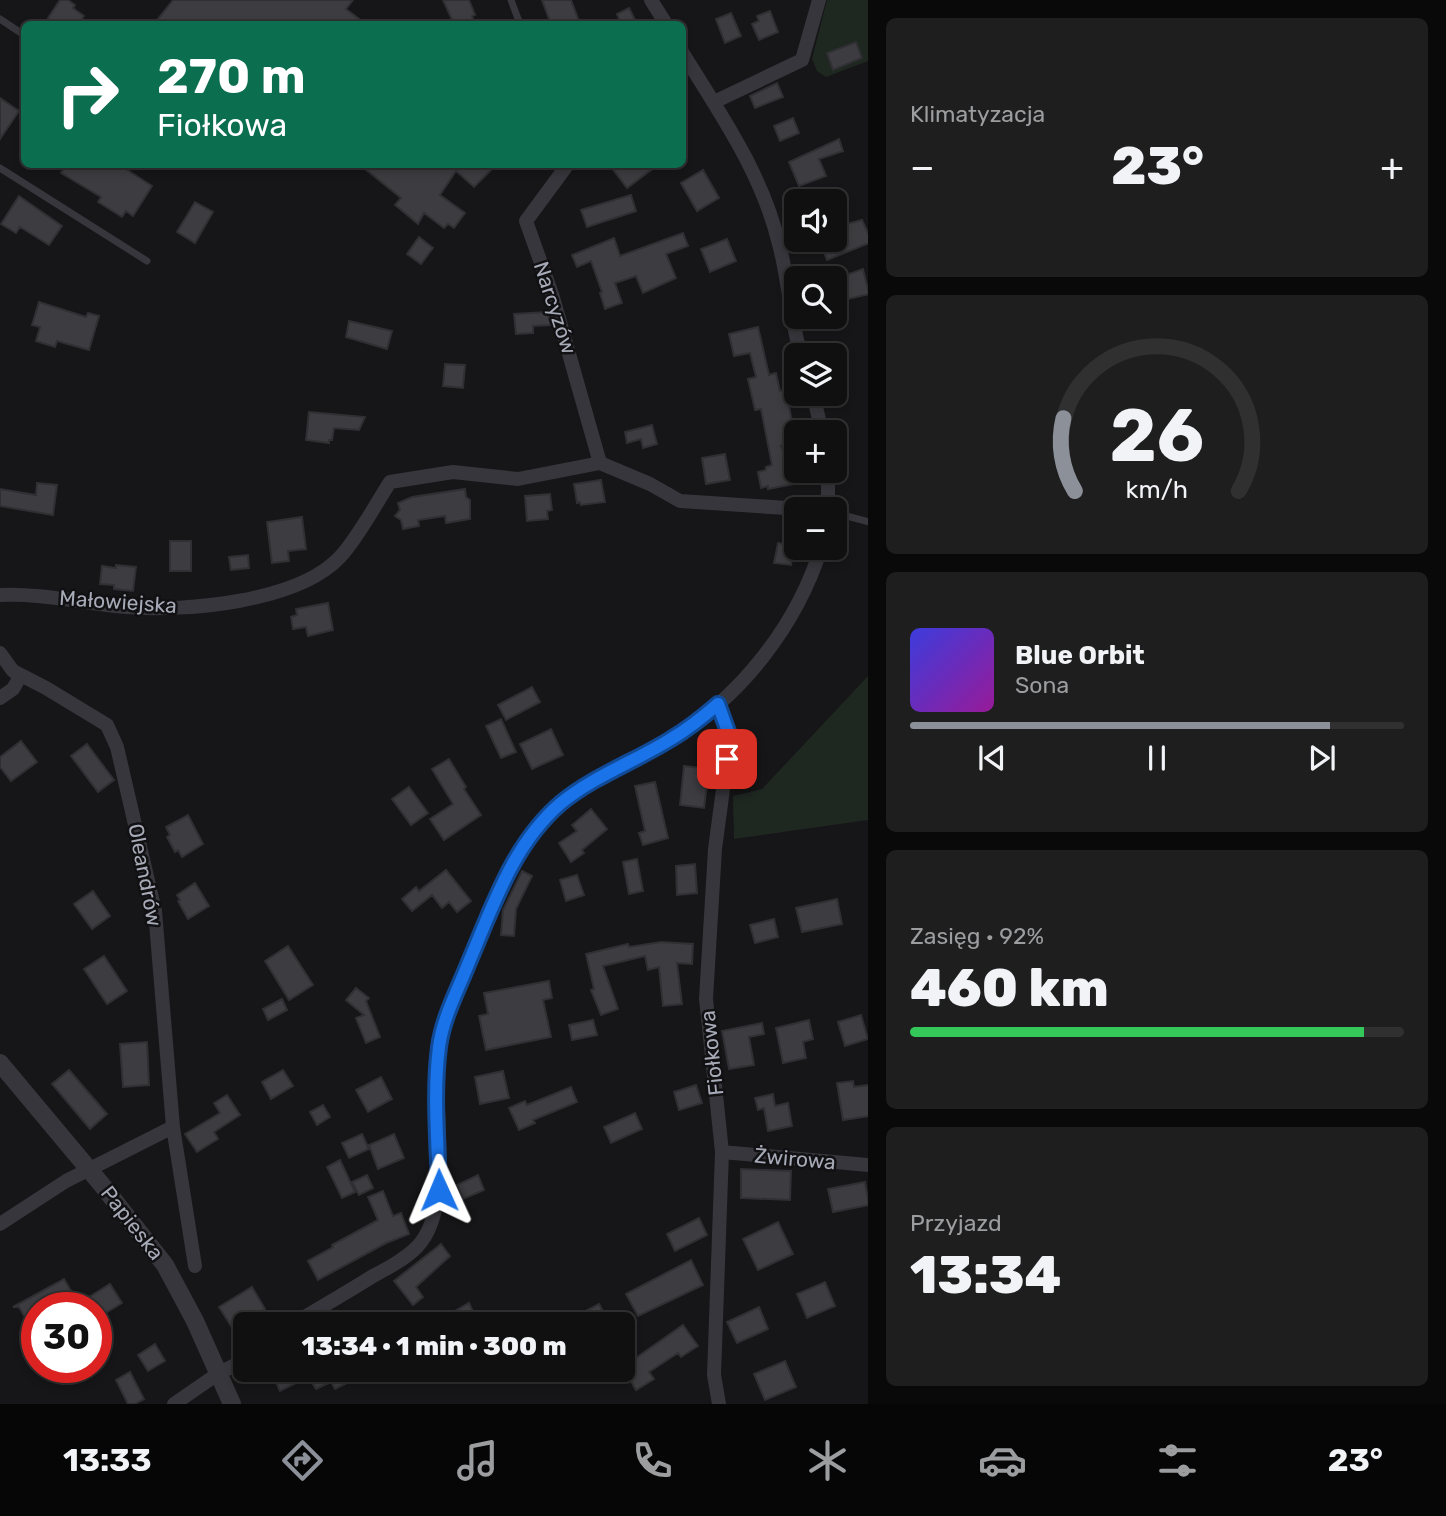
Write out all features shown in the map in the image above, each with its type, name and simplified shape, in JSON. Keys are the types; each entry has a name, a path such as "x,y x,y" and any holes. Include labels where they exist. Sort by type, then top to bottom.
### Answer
{"street":[{"path":"651,0 664,21"},
{"path":"714,102 802,60 819,0"},
{"path":"686,62 714,102 764,194 780,244 799,343"},
{"name":"Narcyzów","path":"565,168 526,220 560,320 600,463"},
{"path":"600,463 650,484 680,501 784,508"},
{"name":"Małowiejska","path":"0,595 19,594 129,607 196,607 266,596 316,577 340,557 390,482 453,472 518,479 600,463"},
{"path":"313,1312 396,1263 417,1247 432,1222 439,1190 439,1044 447,1014 513,863 536,830 559,805 579,789 672,739 735,690 789,617 806,589 817,560"},
{"name":"Oleandrów","path":"0,653 13,671 107,725 117,747 155,911 173,1127 195,1266"},
{"path":"0,698 13,689 21,675"},
{"name":"Fiołkowa","path":"718,704 730,737 715,849 706,999 722,1152 714,1375 719,1404"},
{"name":"Papieska","path":"0,1063 165,1265 195,1321 232,1404"},
{"path":"0,1224 66,1181 173,1127"},
{"name":"Żwirowa","path":"722,1152 868,1165"},
{"path":"174,1404 233,1366"}],"lane":[{"path":"511,0 519,21"},
{"path":"0,19 21,34"},
{"path":"0,168 147,261"},
{"path":"847,516 868,522"}],"shaded area":[{"path":"827,0 868,0 868,61 826,77 817,71 812,59"},
{"path":"868,676 868,820 734,839 733,796 762,789"}],"building":[{"path":"60,0 68,0 75,5 73,8 84,16 80,21 52,21 48,18"},
{"path":"173,0 353,0 346,9 362,21 156,21"},
{"path":"443,0 469,0 475,15 472,16 474,21 453,21"},
{"path":"542,0 571,0 579,21 550,21"},
{"path":"629,8 636,21 620,21 617,14"},
{"path":"770,11 778,32 759,40 752,24 759,21 757,16"},
{"path":"731,13 741,36 725,43 716,19"},
{"path":"856,42 862,58 833,70 827,53"},
{"path":"777,83 783,97 755,108 750,96"},
{"path":"0,98 19,111 0,139"},
{"path":"793,118 799,133 780,141 774,126"},
{"path":"839,139 843,151 819,159 826,176 799,186 789,162"},
{"path":"64,168 124,168 152,186 133,216 126,211 122,217 98,202 101,197 61,173"},
{"path":"364,168 493,168 474,187 456,171 440,195 465,213 454,228 448,224 444,228 424,213 418,224 395,205 401,198"},
{"path":"612,168 654,168 627,188"},
{"path":"703,170 719,198 697,211 681,183"},
{"path":"631,195 636,211 587,227 581,210"},
{"path":"19,196 62,226 49,245 20,227 16,233 1,224"},
{"path":"195,202 213,212 195,243 177,232"},
{"path":"862,220 868,233 868,243 847,252 847,224"},
{"path":"683,233 688,246 666,254 676,278 643,293 636,276 615,283 622,303 605,309 591,261 577,267 572,255 614,238 620,256"},
{"path":"419,237 433,248 421,264 407,254"},
{"path":"727,239 736,261 710,272 701,249"},
{"path":"824,252 847,252 827,260"},
{"path":"863,269 868,294 847,299 847,275"},
{"path":"39,302 86,317 88,313 99,316 89,350 57,341 55,347 36,341 40,327 32,325"},
{"path":"547,312 551,325 533,326 533,333 516,334 514,314"},
{"path":"349,321 392,331 387,349 346,337"},
{"path":"758,327 769,375 776,373 780,391 784,390 784,406 789,406 792,420 784,420 784,445 781,446 784,452 784,483 794,484 761,488 758,472 772,465 761,409 755,410 748,379 756,377 750,353 734,356 729,334"},
{"path":"445,364 465,365 463,388 443,386"},
{"path":"309,412 365,417 359,430 334,428 329,443 306,440"},
{"path":"652,425 657,444 643,448 641,439 627,443 625,432"},
{"path":"725,454 730,480 706,484 702,458"},
{"path":"601,480 605,502 581,505 580,502 577,503 574,484"},
{"path":"37,483 57,485 53,515 0,506 0,489 36,495"},
{"path":"465,489 466,497 470,500 470,519 446,523 445,516 418,520 419,526 403,529 401,520 395,516 400,510 398,503 412,497"},
{"path":"550,494 552,510 547,511 548,519 527,521 525,496"},
{"path":"302,517 306,549 288,551 289,561 272,563 267,522"},
{"path":"170,541 191,541 191,571 170,571"},
{"path":"778,543 784,544 784,560 792,560 791,565 774,563"},
{"path":"248,555 249,568 231,570 229,557"},
{"path":"116,565 136,567 133,591 100,584 102,566 116,568"},
{"path":"328,603 333,630 308,636 306,627 293,629 291,617 297,615 296,609"},
{"path":"532,687 540,702 506,720 498,705"},
{"path":"501,719 516,752 501,758 486,726"},
{"path":"551,729 563,755 532,769 520,744"},
{"path":"21,741 37,762 11,781 0,767 0,757"},
{"path":"87,744 114,780 98,792 71,756"},
{"path":"449,759 481,815 444,840 430,819 453,804 432,769"},
{"path":"684,766 709,769 704,808 680,805"},
{"path":"655,782 668,838 643,845 639,833 645,831 635,786"},
{"path":"409,787 428,813 411,825 392,799"},
{"path":"591,809 607,829 582,850 584,853 571,862 559,843 577,831 572,825"},
{"path":"188,815 203,844 182,857 178,850 175,852 167,837 170,835 166,827"},
{"path":"637,859 643,891 629,894 623,862"},
{"path":"695,864 697,893 677,895 676,866"},
{"path":"446,870 471,901 457,912 449,902 442,908 432,895 412,911 402,899 416,887 419,891"},
{"path":"522,871 532,876 516,909 514,936 501,935 503,910"},
{"path":"577,875 584,895 566,901 560,880"},
{"path":"195,883 209,906 188,919 177,895"},
{"path":"93,891 110,916 92,929 74,904"},
{"path":"837,899 842,924 802,932 796,908"},
{"path":"774,919 778,937 755,943 750,925"},
{"path":"661,942 693,944 692,964 677,963 682,1004 663,1006 659,967 648,970 645,956 603,966 618,1009 601,1015 591,990 594,989 586,954 628,944 629,947"},
{"path":"288,946 313,985 289,1000 265,961"},
{"path":"104,956 127,991 107,1004 84,969"},
{"path":"549,981 552,998 543,1000 551,1037 486,1050 479,1016 488,1014 484,993"},
{"path":"356,988 369,998 366,1001 380,1037 366,1043 356,1018 364,1015 346,1000"},
{"path":"282,999 287,1010 268,1020 263,1009"},
{"path":"861,1015 868,1039 845,1046 838,1022"},
{"path":"593,1020 597,1035 572,1040 569,1025"},
{"path":"809,1020 813,1039 803,1042 806,1058 783,1063 776,1028"},
{"path":"762,1023 764,1034 749,1037 754,1065 729,1069 722,1031"},
{"path":"147,1042 149,1085 123,1087 120,1044"},
{"path":"69,1070 107,1114 90,1129 52,1084"},
{"path":"283,1070 293,1086 271,1099 262,1082"},
{"path":"503,1071 509,1098 480,1104 475,1077"},
{"path":"381,1077 392,1099 368,1112 356,1090"},
{"path":"853,1081 854,1087 868,1085 868,1116 843,1120 837,1083"},
{"path":"696,1085 702,1103 679,1110 674,1092"},
{"path":"571,1087 577,1102 533,1120 535,1123 519,1130 509,1108 525,1101 527,1105"},
{"path":"773,1094 775,1106 788,1103 792,1126 768,1131 764,1108 758,1110 755,1098"},
{"path":"227,1095 240,1115 214,1132 218,1139 197,1152 185,1134 220,1113 214,1103"},
{"path":"323,1105 330,1117 317,1125 310,1112"},
{"path":"635,1113 642,1129 611,1143 604,1127"},
{"path":"362,1134 369,1149 349,1158 342,1143"},
{"path":"394,1134 404,1158 378,1169 369,1145"},
{"path":"340,1160 355,1192 342,1198 327,1167"},
{"path":"741,1169 791,1171 790,1200 741,1198"},
{"path":"367,1175 373,1188 359,1195 352,1182"},
{"path":"478,1175 484,1190 463,1199 457,1185"},
{"path":"865,1182 868,1205 833,1212 828,1189"},
{"path":"383,1191 393,1216 401,1213 409,1234 386,1243 318,1280 308,1261 378,1220 368,1197"},
{"path":"699,1218 707,1235 675,1251 667,1234"},
{"path":"778,1222 793,1254 758,1270 743,1239"},
{"path":"441,1244 450,1256 416,1287 423,1297 413,1305 394,1281"},
{"path":"691,1260 703,1285 638,1316 626,1294"},
{"path":"64,1279 72,1292 40,1292"},
{"path":"825,1282 835,1306 807,1318 797,1294"},
{"path":"110,1284 122,1303 112,1309 112,1292 97,1292"},
{"path":"252,1287 265,1309 260,1312 233,1312 233,1329 219,1307"},
{"path":"469,1303 473,1312 453,1312"},
{"path":"599,1304 603,1312 584,1312"},
{"path":"759,1307 768,1329 737,1343 727,1322"},
{"path":"683,1325 698,1346 681,1357 678,1353 649,1372 654,1379 636,1390 631,1382 635,1382 635,1359"},
{"path":"155,1344 165,1361 148,1371 138,1355"},
{"path":"785,1361 796,1387 765,1400 754,1374"},
{"path":"130,1372 144,1399 135,1404 128,1404 116,1380"},
{"path":"276,1382 298,1382 280,1391"},
{"path":"312,1382 331,1382 316,1389"},
{"path":"331,1382 349,1382 335,1389"}],"route":[{"path":"439,1190 439,1044 447,1014 513,863 536,830 559,805 579,789 672,739 718,704 730,737 727,759"}]}
